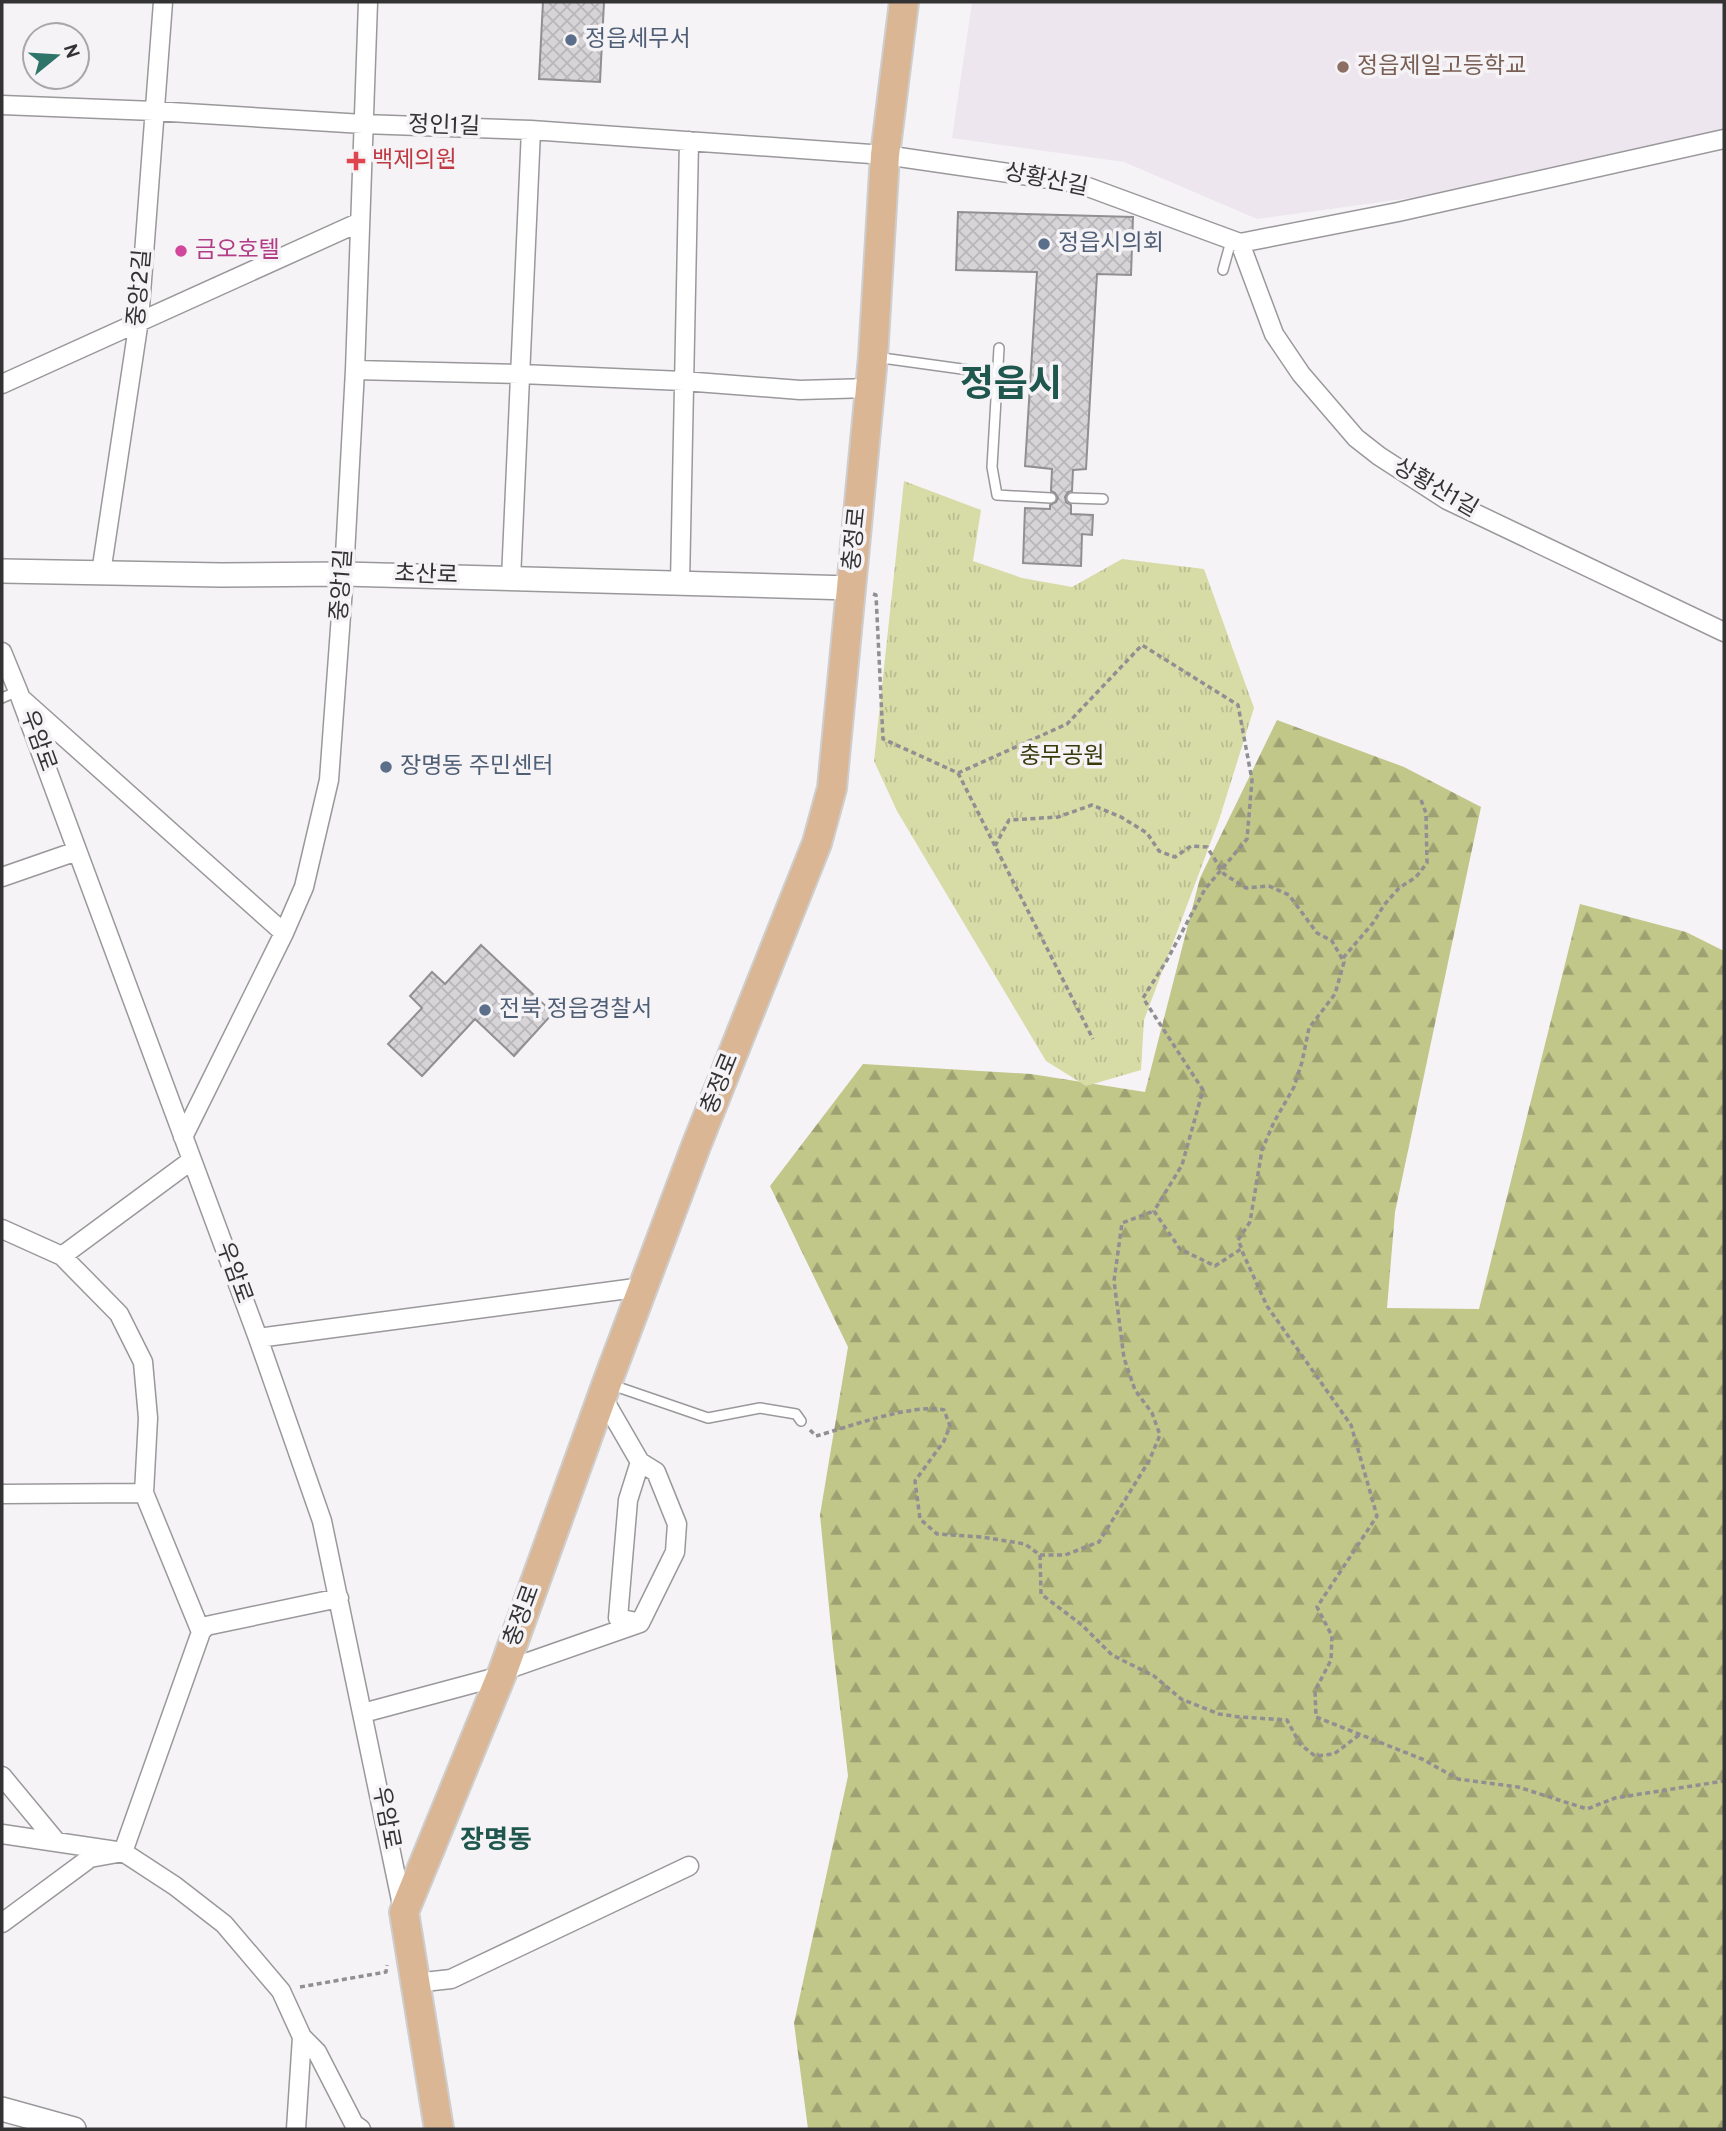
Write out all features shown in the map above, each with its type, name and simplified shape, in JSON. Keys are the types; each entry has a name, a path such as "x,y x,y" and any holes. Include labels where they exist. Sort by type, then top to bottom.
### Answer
{"main road":[{"name":"충정로","path":"404,1912 502,1674 643,1287 817,843 832,788 873,357 885,155 904,2"},
{"path":"404,1912 439,2129"}],"street":[{"name":"중앙2길","path":"101,573 139,320 163,2"},
{"name":"중앙1길","path":"183,1137 304,887 329,780 355,369 368,2"},
{"name":"정인1길","path":"2,105 531,130 885,155"},
{"path":"511,579 531,130"},
{"path":"1235,242 1398,212 1724,139"},
{"path":"680,583 689,141"},
{"name":"상황산길","path":"885,155 1077,183 1235,242"},
{"path":"2,384 360,222"},
{"name":"상황산1길","path":"1235,242 1274,334 1301,374 1356,438 1447,500 1724,632"},
{"path":"355,369 683,381 800,390 870,388"},
{"name":"초산로","path":"2,571 344,574 851,588"},
{"name":"우암로","path":"2,652 14,696 77,851 258,1338 322,1521 404,1912"},
{"path":"14,696 284,933"},
{"path":"2,877 77,851"},
{"path":"62,1256 192,1160"},
{"path":"2,1229 62,1256 119,1314 143,1362 148,1418 144,1493 201,1632"},
{"path":"258,1338 643,1287"},
{"path":"363,1713 502,1674 640,1623 675,1552 677,1524 656,1472 640,1462 605,1390"},
{"path":"640,1462 628,1500 618,1618 640,1623"},
{"path":"2,1494 144,1493"},
{"path":"123,1852 201,1632 206,1626 339,1598"},
{"path":"2,1776 55,1840"},
{"path":"2,1834 123,1852 175,1886 224,1924 281,1991 302,2037 317,2052 354,2124 361,2129"},
{"path":"2,1923 90,1858 123,1852"},
{"path":"415,1983 451,1979 689,1866"},
{"path":"296,2129 302,2037"},
{"path":"2,2109 74,2129"}],"lane":[{"path":"1223,270 1235,242"},
{"path":"999,348 992,467 997,495 1051,498"},
{"path":"873,357 998,374"},
{"path":"1072,498 1103,499"},
{"path":"605,1390 708,1418 760,1408 796,1414 801,1421"}],"path":[{"path":"851,588 876,596 883,739 958,773 1093,1039"},
{"path":"801,1421 816,1436 905,1411 931,1407 944,1410 950,1426 944,1441 915,1481 920,1519 937,1534 982,1537 1025,1544 1040,1555 1065,1555 1099,1542 1149,1461 1160,1435 1152,1413 1136,1390 1124,1358 1114,1281 1122,1223 1154,1211 1182,1165 1203,1090 1143,998 1205,889 1247,839 1252,780 1238,705 1142,645 1067,724 958,773"},
{"path":"1343,958 1399,887 1416,877 1427,863 1426,813 1421,800"},
{"path":"995,846 1009,820 1058,817 1092,805 1121,817 1147,833 1159,851 1175,857 1191,846 1207,847 1224,874 1246,888 1269,886 1289,895 1317,933 1332,941 1343,958 1335,994 1309,1028 1294,1087 1262,1150 1250,1222 1238,1240 1266,1306 1351,1425 1377,1517 1317,1607 1332,1636 1331,1660 1315,1691 1316,1717 1422,1759 1458,1779 1518,1787 1587,1809 1615,1798 1724,1781"},
{"path":"1154,1211 1180,1249 1214,1266 1241,1249 1243,1253"},
{"path":"1040,1555 1041,1594 1082,1625 1112,1655 1154,1676 1181,1699 1219,1714 1287,1720 1300,1744 1315,1756 1334,1754 1359,1735"},
{"path":"281,1991 386,1972 389,1960"}],"shaded area":[{"name":"정읍제일고등학교","path":"972,2 1724,2 1724,132 1506,185 1257,219 1124,162 952,138"}],"green space":[{"name":"충무공원","path":"904,481 981,510 973,561 1022,578 1072,587 1122,559 1204,569 1254,708 1219,820 1144,1020 1141,1070 1086,1086 1046,1061 897,811 874,761"},
{"path":"1277,720 1404,767 1481,807 1395,1212 1387,1308 1479,1309 1580,904 1686,932 1724,951 1724,2129 808,2129 794,2023 848,1776 820,1515 848,1347 770,1186 863,1064 1031,1074 1145,1092 1200,878"}],"building":[{"name":"정읍세무서","path":"543,2 604,2 600,82 539,79"},
{"path":"958,212 1133,217 1131,275 1097,274 1086,469 1073,470 1072,491 1065,497 1066,502 1071,505 1071,514 1093,515 1092,535 1082,534 1081,566 1023,563 1025,508 1050,509 1050,505 1058,498 1051,491 1052,469 1025,466 1037,272 956,270"},
{"name":"전북 정읍경찰서","path":"481,945 553,1013 514,1056 475,1019 422,1076 388,1044 422,1008 410,996 432,972 445,984"}],"place":[{"name":"정읍세무서","path":"571,40"},
{"name":"정읍제일고등학교","path":"1343,67"},
{"name":"백제의원","path":"356,161"},
{"name":"정읍시의회","path":"1044,244"},
{"name":"금오호텔","path":"181,251"},
{"name":"장명동 주민센터","path":"386,767"},
{"name":"전북 정읍경찰서","path":"485,1010"}],"district":[{"name":"정읍시","path":"1011,386"},
{"name":"장명동","path":"496,1841"}]}
